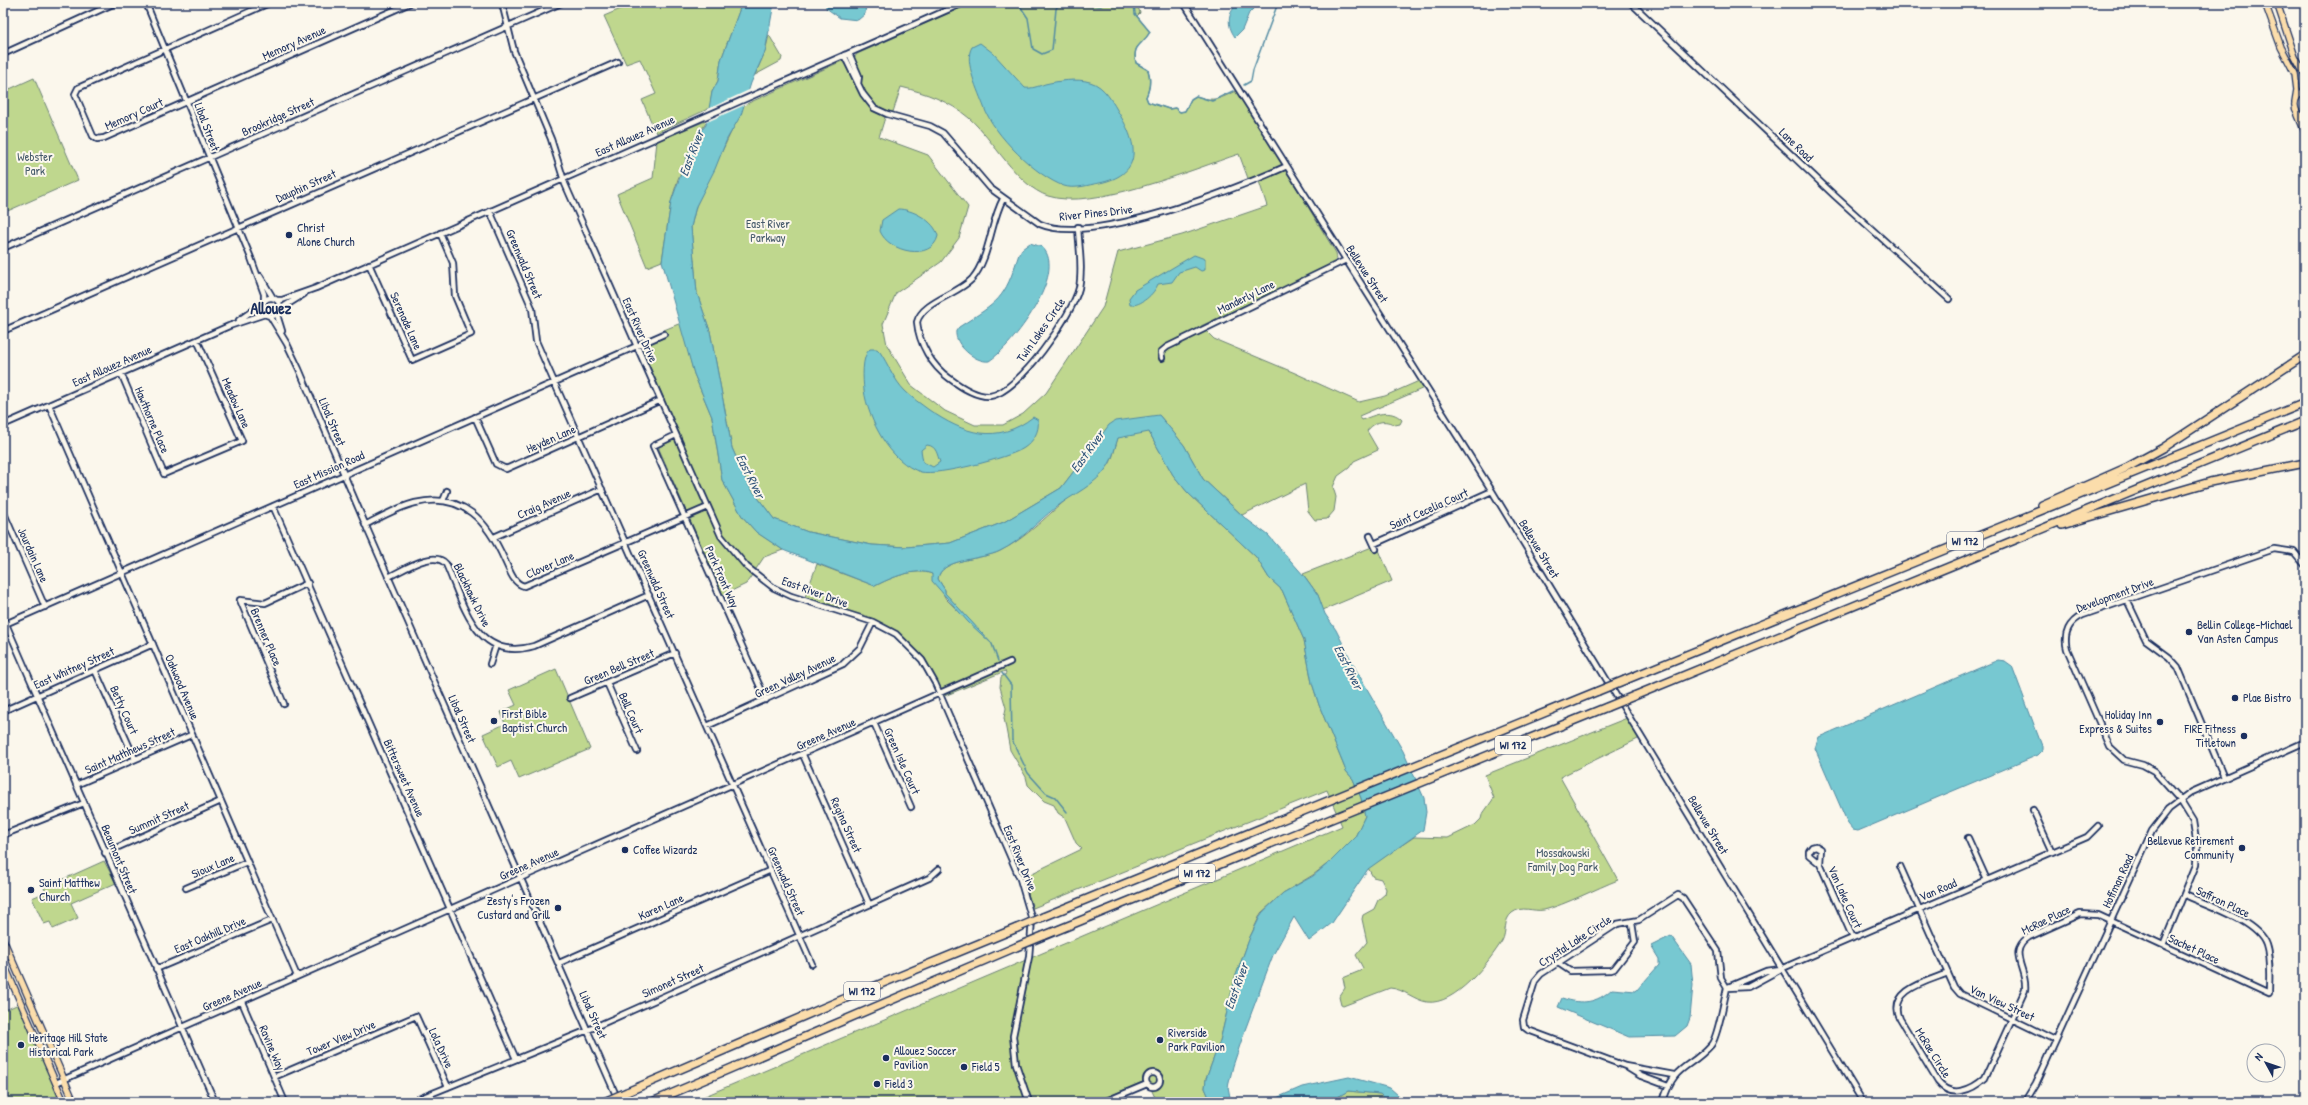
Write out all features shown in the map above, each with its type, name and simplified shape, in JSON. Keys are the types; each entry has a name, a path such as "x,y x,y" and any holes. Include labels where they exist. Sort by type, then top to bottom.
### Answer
{"highway":[{"path":"1997,528 2004,521 2121,470 2149,455 2305,355"},
{"name":"WI 172","path":"604,1102 839,1001 1043,917 2305,403"},
{"name":"WI 172","path":"652,1102 1016,947 2305,422"},
{"path":"2041,530 2056,527 2210,482 2305,463"}],"main road":[{"path":"2265,3 2281,47 2297,79 2295,102 2297,113 2305,132"},
{"path":"2277,3 2295,57 2305,75"},
{"path":"2295,102 2298,95 2305,91"},
{"path":"2297,113 2305,118"},
{"path":"3,939 74,1102"},
{"path":"3,962 64,1102"}],"street":[{"path":"3,54 115,3"},
{"name":"Libal Street","path":"146,3 208,158 251,258 264,294 262,309 287,344"},
{"path":"165,49 269,3"},
{"name":"Memory Avenue","path":"186,102 410,3"},
{"name":"East River Drive","path":"502,3 514,51 568,191 721,536 747,567 760,579 791,596 873,622 896,634 909,645 922,660 940,694 1020,879 1032,920 1029,957 1014,1036 1016,1064 1029,1102"},
{"name":"Brookridge Street","path":"3,248 561,3"},
{"name":"East Allouez Avenue","path":"3,425 229,326 254,311 263,302 275,299 282,300 316,288 963,3"},
{"name":"Bellevue Street","path":"1184,3 1492,491 1863,1102"},
{"name":"Bellevue Street","path":"1187,3 1190,11"},
{"name":"Lane Road","path":"1630,3 1835,196 1949,299"},
{"name":"Memory Court","path":"165,49 78,88 75,94 83,115 93,136 97,139 186,102"},
{"name":"River Pines Drive","path":"847,54 859,76 858,84 866,100 878,110 930,126 947,136 987,185 1003,199 1044,226 1060,228 1114,224 1158,214 1259,178 1287,166"},
{"name":"Dauphin Street","path":"3,331 618,62"},
{"name":"Twin Lakes Circle","path":"1003,199 995,215 982,260 975,274 961,288 925,309 917,322 924,346 937,368 958,384 980,395 996,395 1011,386 1037,359 1071,306 1080,282 1078,227"},
{"name":"Greenwald Street","path":"490,211 528,296 532,308 536,341 650,595 812,964"},
{"name":"Serenade Lane","path":"369,264 412,360 458,340 471,334 456,298 453,263 440,233"},
{"name":"Libal Street","path":"251,258 275,299 279,310 280,325 287,344 619,1102"},
{"name":"Manderly Lane","path":"1162,358 1161,352 1167,347 1346,260"},
{"name":"East Allouez Avenue","path":"229,326 279,310 316,288"},
{"name":"East Mission Road","path":"5,625 664,334"},
{"name":"Meadow Lane","path":"164,474 242,441 197,340"},
{"name":"Hawthorne Place","path":"121,373 164,474"},
{"name":"Heyden Lane","path":"475,417 498,466 503,469 509,469 661,400"},
{"name":"Oakwood Avenue","path":"49,405 123,572 191,735 297,976"},
{"name":"Park Front Way","path":"676,435 653,446 766,700"},
{"name":"Craig Avenue","path":"494,537 602,489"},
{"path":"443,501 447,491"},
{"name":"Saint Cecelia Court","path":"1370,536 1375,547 1492,491"},
{"name":"Clover Lane","path":"365,525 414,503 443,501 462,507 485,524 494,537 513,579 524,586 708,507"},
{"name":"Bittersweet Avenue","path":"273,506 516,1059"},
{"name":"Jourdain Lane","path":"3,511 45,607"},
{"name":"Development Drive","path":"2164,945 2196,865 2197,847 2193,821 2180,800 2154,771 2143,765 2124,760 2110,747 2067,648 2067,632 2075,620 2127,600 2274,549 2294,552 2305,565"},
{"name":"Blackhawk Drive","path":"388,577 429,559 436,558 442,560 475,630 485,639 496,645 516,649 534,646 650,595"},
{"name":"Brenner Place","path":"284,704 240,600 265,603 308,583"},
{"path":"2127,600 2146,640 2170,659 2178,668 2224,777"},
{"name":"Green Valley Avenue","path":"708,726 836,669 847,662 860,648 873,622"},
{"name":"Beaumont Street","path":"5,625 215,1102"},
{"name":"East Whitney Street","path":"3,711 153,644"},
{"path":"490,664 496,645"},
{"name":"Green Bell Street","path":"570,698 675,653"},
{"name":"Greene Avenue","path":"56,1083 242,1002 297,976 734,786 1010,662"},
{"name":"Betty Court","path":"96,670 135,759"},
{"name":"Bell Court","path":"607,683 637,752"},
{"name":"Green Isle Court","path":"874,723 911,807"},
{"name":"Saint Mathhews Street","path":"76,786 191,735"},
{"name":"Hoffman Road","path":"2025,1102 2036,1084 2152,831 2162,817 2180,800 2224,777 2305,742"},
{"name":"Regina Street","path":"803,755 869,904"},
{"name":"Summit Street","path":"105,853 221,801"},
{"path":"3,835 84,803"},
{"path":"2033,810 2052,852"},
{"name":"Van Road","path":"1783,968 2087,837 2098,826"},
{"path":"1968,838 1987,880"},
{"name":"Sioux Lane","path":"186,888 247,862"},
{"name":"Van Lake Court","path":"1820,864 1853,938"},
{"name":"Van View Street","path":"1900,866 1954,987 1960,994 2055,1040"},
{"name":"Karen Lane","path":"559,963 770,870"},
{"name":"Simonet Street","path":"411,1102 588,1030 929,878 939,870"},
{"name":"Crystal Lake Circle","path":"1674,1075 1625,1066 1528,1030 1524,1026 1523,1020 1535,981 1541,974 1616,924 1632,923 1678,895 1683,898 1718,951 1721,978 1727,988"},
{"name":"Saffron Place","path":"2185,895 2243,922 2261,936 2267,951 2269,994"},
{"name":"McRae Place","path":"2012,1019 2025,990 2025,977 2017,956 2020,946 2025,940 2080,914 2092,913 2110,922"},
{"name":"East Oakhill Drive","path":"156,969 272,920"},
{"name":"Sachet Place","path":"2110,922 2164,945 2269,994"},
{"path":"1558,963 1570,971 1606,971 1614,969 1635,942 1632,923"},
{"path":"1727,988 1748,987 1783,968"},
{"path":"1727,988 1766,971 1783,968"},
{"name":"McRae Circle","path":"1948,973 1907,990 1899,999 1897,1009 1900,1019 1943,1087 1951,1092 1960,1092 1979,1084 1985,1078 2012,1019"},
{"path":"1663,1102 1668,1086 1674,1075 1711,1044 1727,988"},
{"name":"Ravine Way","path":"242,1002 285,1102"},
{"name":"Tower View Drive","path":"274,1078 416,1016"},
{"name":"Lola Drive","path":"416,1016 448,1087"},
{"name":"Crystal Lake Circle","path":"1625,1066 1641,1076 1668,1086"},
{"path":"1104,1102 1147,1084"}],"green space":[{"path":"635,3 742,3 721,60 718,81 712,92 710,108 656,133 642,100 656,94 640,59 626,64 604,16"},
{"name":"East River Parkway","path":"972,3 1137,3 1140,13 1137,16 1150,32 1135,52 1136,63 1148,70 1150,77 1150,84 1146,97 1148,102 1169,109 1175,108 1180,112 1185,111 1191,99 1196,96 1208,99 1217,99 1237,90 1336,253 1337,258 1334,263 1201,326 1214,339 1359,402 1385,396 1419,381 1424,388 1359,416 1362,420 1388,413 1398,416 1402,420 1400,424 1395,425 1388,422 1380,422 1373,425 1367,431 1378,450 1354,461 1349,468 1338,476 1333,487 1336,497 1334,511 1327,519 1315,520 1308,511 1305,484 1242,515 1203,479 1184,445 1159,415 1149,432 1173,475 1188,493 1256,557 1269,578 1282,590 1304,640 1312,683 1319,705 1346,771 1353,779 1361,798 1365,816 1355,837 1331,861 1313,875 1283,893 1261,913 1250,937 1235,978 1220,1041 1206,1079 1205,1088 1211,1102 1157,1102 1147,1080 1096,1102 1033,1102 1031,1096 1018,1102 691,1102 1342,826 1327,790 1033,908 1022,878 1082,849 1076,843 1065,818 1058,813 1054,805 1044,801 1028,785 1026,777 1010,750 1004,718 1006,708 1000,687 1001,677 1006,674 1005,671 942,697 919,656 898,636 873,622 804,600 817,564 875,586 903,574 926,572 932,574 946,599 984,636 945,593 945,590 938,579 941,572 946,567 954,563 1000,551 1010,546 1038,525 1063,502 1096,478 1108,466 1118,438 1101,436 1061,488 1004,522 950,543 906,547 872,545 808,532 774,519 749,486 732,448 710,331 697,293 691,227 696,206 744,105 842,61 848,68 856,64 854,58 857,54","holes":["901,87 937,98 969,118 1026,183 1037,191 1048,196 1067,199 1090,198 1116,193 1170,178 1239,154 1249,181 1258,178 1267,206 1182,235 1118,252 1103,307 1046,393 1023,414 1003,425 975,425 945,411 911,385 887,345 883,324 896,293 941,262 959,238 968,207 928,155 879,137 887,111 893,112"]},
{"path":"769,35 782,57 781,61 755,75 765,52"},
{"name":"Webster Park","path":"34,78 78,180 3,213 3,92"},
{"path":"708,120 698,135 678,179 671,202 662,261 647,267 617,194 653,178 657,141"},
{"path":"681,323 694,374 712,417 722,480 742,516 756,532 783,550 764,557 746,584 723,595 659,449 659,447 681,437 642,349 644,346 666,335 664,330"},
{"path":"1372,547 1374,551 1379,550 1392,581 1323,610 1318,595 1303,574"},
{"path":"556,669 590,749 519,779 511,761 498,767 483,734 505,724 501,712 516,705 509,690"},
{"name":"Mossakowski Family Dog Park","path":"1627,718 1640,738 1560,777 1618,880 1552,908 1544,910 1520,909 1512,913 1507,919 1502,941 1489,960 1470,981 1449,997 1438,1001 1427,1002 1400,990 1390,988 1343,1006 1341,1005 1339,997 1345,988 1343,978 1360,971 1363,968 1356,955 1367,942 1362,919 1363,915 1374,909 1378,900 1385,894 1386,889 1381,879 1373,877 1368,868 1414,837 1448,838 1475,825 1481,819 1482,815 1494,798 1485,775"},
{"path":"104,861 116,883 71,903 78,918 53,929 50,922 44,924 32,898 46,892 44,888"},
{"name":"Heritage Hill State Historical Park","path":"21,1003 64,1102 3,1102 3,1011"},
{"path":"1348,1091 1380,1094 1389,1102 1329,1102"}],"water":[{"name":"East River","path":"742,3 774,3 765,52 751,83 741,115 727,139 715,169 696,206 691,227 697,293 710,331 732,448 749,486 774,519 808,532 872,545 906,547 950,543 1004,522 1061,488 1109,425 1115,421 1159,415 1184,445 1203,479 1245,518 1268,535 1305,577 1318,595 1325,614 1336,630 1355,668 1403,751 1424,798 1426,812 1423,830 1368,869 1332,923 1309,941 1294,917 1273,955 1245,1030 1233,1066 1228,1087 1230,1097 1227,1102 1211,1102 1205,1088 1206,1079 1220,1041 1235,978 1250,937 1262,913 1283,893 1313,876 1331,861 1355,837 1365,816 1361,798 1353,779 1346,771 1319,705 1312,683 1304,640 1282,590 1269,578 1256,557 1188,493 1173,475 1149,432 1118,438 1110,463 1097,479 1055,508 1008,547 993,554 954,563 946,567 941,572 938,579 945,590 945,593 992,644 968,622 932,581 932,574 918,572 903,574 875,586 783,550 756,532 742,516 722,480 712,417 694,374 662,261 671,202 688,154 698,135 706,125 712,92 718,81 721,60"},
{"path":"826,3 866,3 865,14 858,20 840,18 826,8"},
{"path":"1238,3 1259,3 1249,13 1242,30 1235,37 1230,28 1229,19 1232,11"},
{"path":"980,43 993,53 1025,88 1032,88 1068,80 1090,82 1100,87 1114,105 1127,128 1133,150 1132,160 1128,168 1120,175 1109,180 1071,187 1064,186 1053,181 1041,174 1029,164 996,129 984,107 973,77 969,60 972,47"},
{"path":"898,209 910,211 928,221 938,236 934,244 928,249 910,251 900,249 885,238 880,231 882,220"},
{"path":"1030,243 1042,247 1048,259 1048,273 1043,290 1034,308 1011,341 989,361 978,359 967,352 958,342 956,331 959,327 992,305 1004,291 1014,270 1019,254 1022,249"},
{"path":"1194,255 1205,259 1205,270 1201,271 1195,267 1179,272 1172,282 1158,284 1147,299 1138,304 1130,305 1129,298 1135,290"},
{"path":"870,349 877,349 905,391 929,410 955,425 981,433 994,433 1020,426 1033,417 1038,420 1037,432 1027,446 1004,457 957,469 929,473 921,472 910,467 890,450 870,414 866,401 863,380 863,368 867,352","holes":["927,445 935,449 940,462 933,467 923,462 921,450"]},
{"path":"1998,660 2005,661 2012,666 2042,746 2042,751 2038,755 1858,831 1853,830 1848,824 1815,748 1819,737"},
{"path":"1671,936 1691,964 1693,985 1690,1018 1687,1026 1675,1036 1629,1037 1558,1007 1562,998 1576,1002 1583,1002 1595,1000 1612,989 1636,991 1659,965 1659,959 1651,946"},
{"path":"1349,1077 1390,1088 1406,1102 1389,1102 1380,1094 1348,1091 1329,1102 1267,1102 1302,1087"}],"pier":[{"path":"751,89 747,104 705,123 708,109"}],"waterway":[{"path":"1018,3 1028,18 1033,49 1042,54 1052,50 1056,9 1059,3"},
{"path":"1069,3 1101,6 1105,3"},
{"path":"1134,3 1135,14 1150,32 1135,52 1136,63 1148,70 1150,77 1150,84 1146,97 1148,102 1169,109 1175,108 1180,112 1185,111 1191,99 1196,96 1212,101 1233,91"},
{"path":"1244,85 1251,81 1253,70 1278,3"},
{"path":"992,644 998,661"},
{"path":"1002,673 1011,685 1012,740 1028,773 1046,793 1055,797 1067,812"}],"place":[{"name":"Christ Alone Church","path":"289,235"},
{"name":"Bellin College-Michael Van Asten Campus","path":"2189,632"},
{"name":"Plae Bistro","path":"2235,698"},
{"name":"First Bible Baptist Church","path":"494,721"},
{"name":"Holiday Inn Express & Suites","path":"2160,722"},
{"name":"FIRE Fitness Titletown","path":"2244,736"},
{"name":"Bellevue Retirement Community","path":"2242,848"},
{"name":"Coffee Wizardz","path":"625,850"},
{"name":"Saint Matthew Church","path":"31,890"},
{"name":"Zesty's Frozen Custard and Grill","path":"558,908"},
{"name":"Riverside Park Pavilion","path":"1160,1040"},
{"name":"Heritage Hill State Historical Park","path":"21,1045"},
{"name":"Allouez Soccer Pavilion","path":"886,1058"},
{"name":"Field 5","path":"964,1067"},
{"name":"Field 3","path":"877,1084"}],"district":[{"name":"Allouez","path":"271,308"}]}
